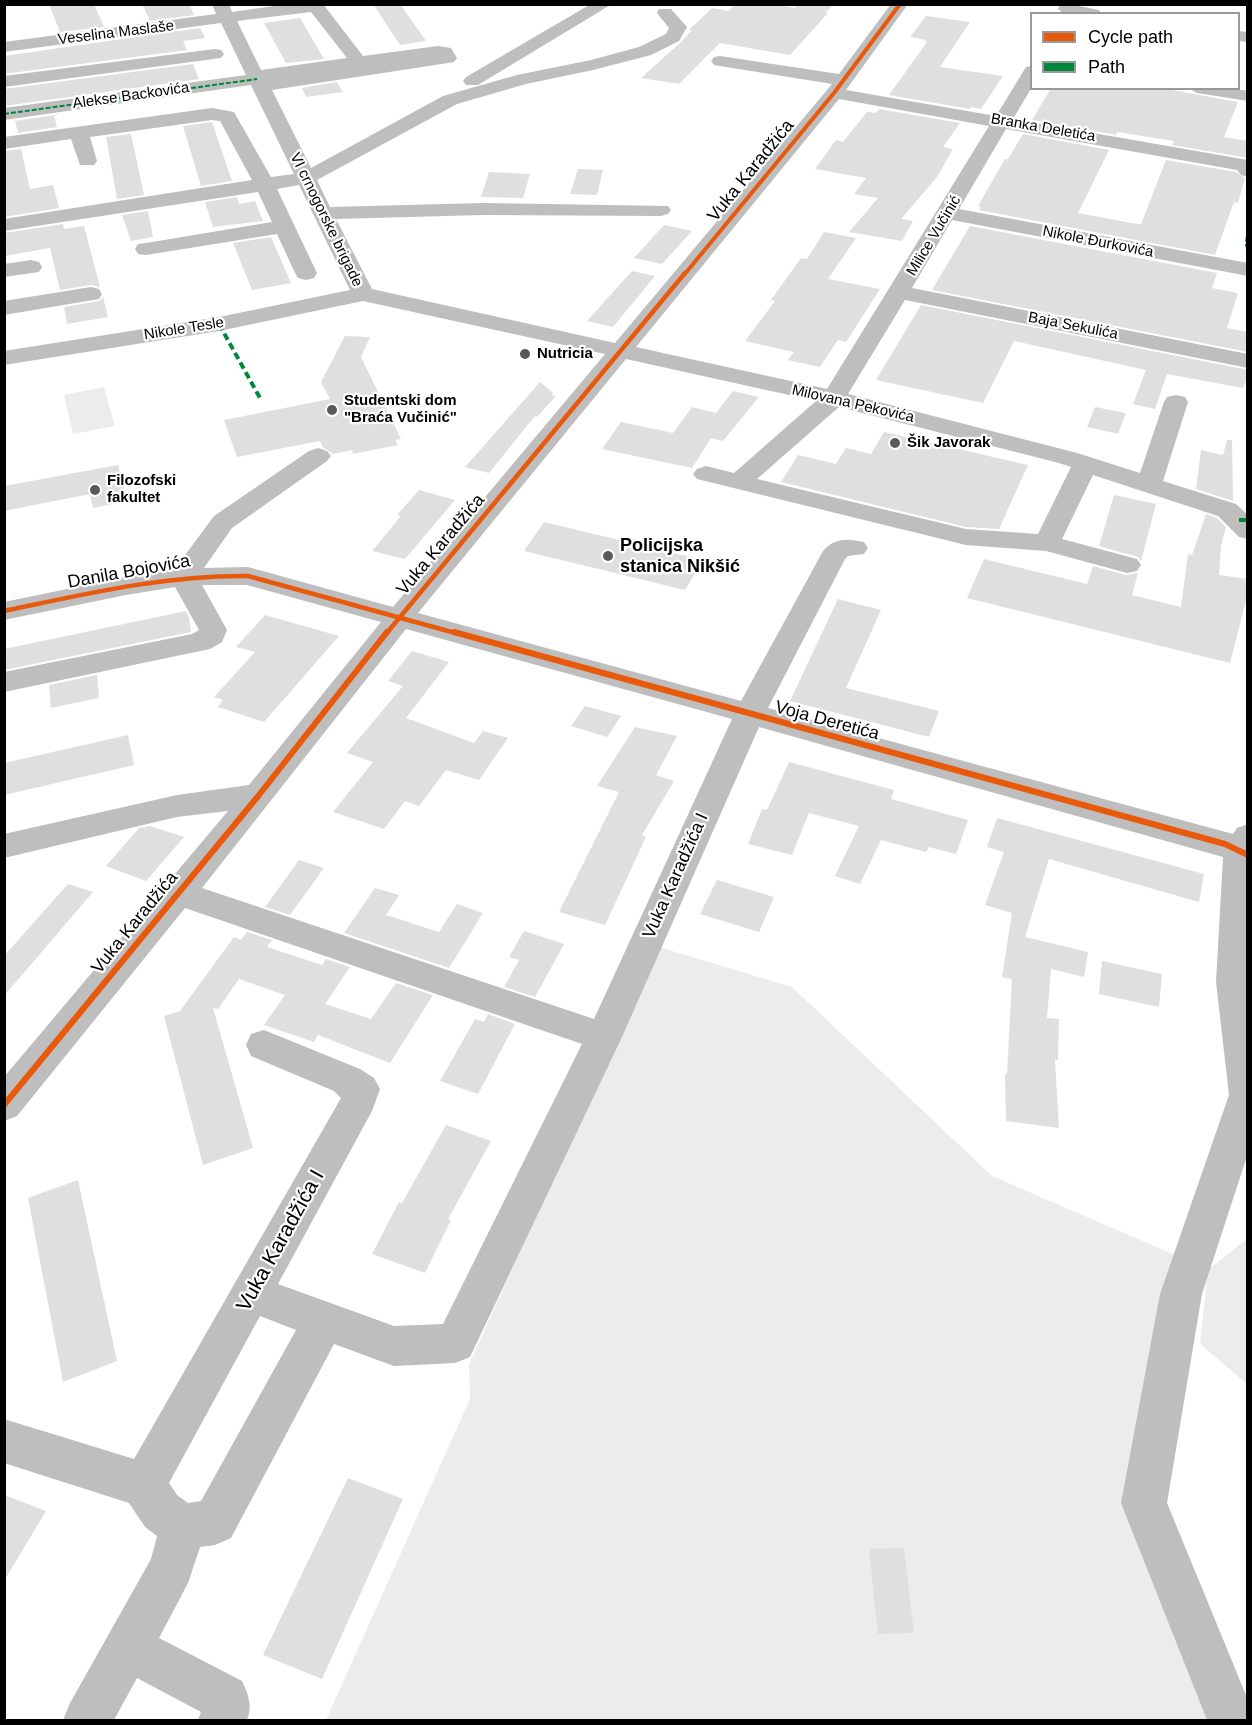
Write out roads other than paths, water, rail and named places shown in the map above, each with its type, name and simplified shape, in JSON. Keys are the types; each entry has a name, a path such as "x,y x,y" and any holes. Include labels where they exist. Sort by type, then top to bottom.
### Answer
{"street":[{"path":"450,100 466,85 604,4"},
{"name":"Vuka Karadžića","path":"4,1105 259,795 398,619 621,353 839,87 900,4"},
{"path":"314,5 354,56"},
{"name":"Veselina Maslaše","path":"4,47 132,30 224,11 314,5"},
{"path":"1066,9 1082,12"},
{"name":"VI crnogorske brigade","path":"224,11 363,294 621,353"},
{"path":"123,13 132,30"},
{"path":"4,225 306,178 450,100 523,79 592,66 645,51 673,37 678,27 665,13"},
{"path":"438,51 446,52 448,58 258,80 438,51"},
{"path":"4,82 215,54"},
{"name":"Branka Deletića","path":"720,61 1002,121 1245,165 1248,171"},
{"path":"493,69 523,79"},
{"name":"Milice Vučinić","path":"739,482 834,398 1030,75"},
{"name":"Alekse Backovića","path":"4,114 258,80"},
{"path":"1209,90 1244,96"},
{"path":"4,143 212,114 227,116 265,184 306,273"},
{"path":"79,132 87,161"},
{"path":"323,213 483,209 661,210"},
{"name":"Nikole Đurkovića","path":"948,213 1248,270"},
{"path":"146,249 285,226"},
{"path":"4,271 31,267"},
{"name":"Baja Sekulića","path":"899,292 1248,361"},
{"path":"4,308 91,294"},
{"name":"Nikole Tesle","path":"4,358 219,324 363,294"},
{"name":"Milovana Pekovića","path":"621,353 834,398 1086,463 1227,510 1248,531"},
{"path":"1149,484 1176,402"},
{"path":"4,682 207,639 213,630 183,577 223,522 318,456"},
{"path":"1047,543 1086,463"},
{"path":"706,474 966,537 1047,543 1127,565"},
{"name":"Vuka Karadžića I","path":"323,1322 394,1346 455,1343 604,1037 748,715 833,557 840,548 854,548"},
{"name":"Danila Bojovića","path":"4,610 183,577 216,574 248,576 398,619"},
{"name":"Voja Deretića","path":"398,619 1245,848"},
{"path":"4,846 177,806 259,795"},
{"path":"1231,1720 1144,1503 1180,1294 1247,1094 1234,982 1245,848"},
{"path":"179,893 604,1037"},
{"name":"Vuka Karadžića I","path":"144,1485 359,1100 361,1089 347,1080 264,1045"},
{"path":"4,1441 144,1485 161,1511 182,1527 215,1522 323,1322 252,1294"},
{"path":"87,1720 172,1567 182,1527"},
{"path":"128,1648 225,1698 226,1713 222,1720"}],"place":[{"name":"Nutricia","path":"525,354"},
{"name":"Studentski dom \"Braća Vučinić\"","path":"332,410"},
{"name":"Šik Javorak","path":"895,443"},
{"name":"Filozofski fakultet","path":"95,490"},
{"name":"Policijska stanica Nikšić","path":"608,556"}]}
